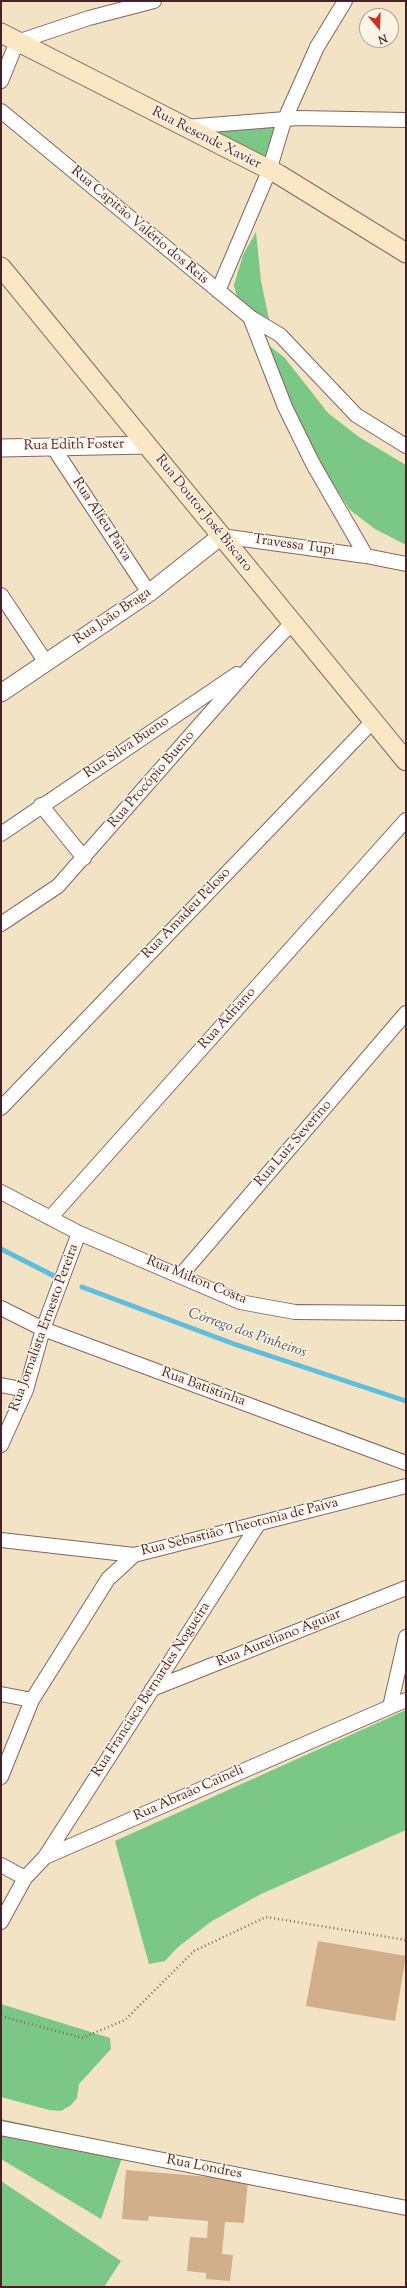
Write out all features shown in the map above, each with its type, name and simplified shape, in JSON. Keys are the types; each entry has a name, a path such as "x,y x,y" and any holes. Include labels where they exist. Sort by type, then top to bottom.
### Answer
{"main road":[{"name":"Rua Resende Xavier","path":"1,33 269,171 406,253"},
{"name":"Rua Doutor José Biscaro","path":"1,267 292,623 374,720 406,761"}],"street":[{"path":"1,81 17,42 89,18 154,1"},
{"path":"218,291 269,171 284,121 317,47 346,1"},
{"name":"Rua Capitão Valério dos Reis","path":"1,111 250,317 280,335 356,415 406,446"},
{"path":"182,127 284,121 298,118 406,120"},
{"path":"250,317 292,421 313,464 366,556"},
{"name":"Rua Edith Foster","path":"1,448 147,445"},
{"name":"Rua Alfeu Paiva","path":"53,447 149,593"},
{"name":"Travessa Tupi","path":"221,536 366,556 406,564"},
{"name":"Rua João Braga","path":"1,693 46,661 149,593 221,536"},
{"path":"1,594 46,661"},
{"name":"Rua Procópio Bueno","path":"1,924 58,886 254,663 292,623"},
{"name":"Rua Silva Bueno","path":"1,834 41,805 254,663"},
{"name":"Rua Amadeu Peloso","path":"1,1108 374,720"},
{"path":"41,805 84,858"},
{"name":"Rua Adriano","path":"50,1218 406,820"},
{"name":"Rua Luiz Severino","path":"181,1275 406,1013"},
{"name":"Rua Milton Costa","path":"1,1192 79,1233 181,1275 240,1302 295,1312 406,1313"},
{"name":"Rua Jornalista Ernesto Pereira","path":"1,1446 26,1390 43,1329 79,1233"},
{"name":"Rua Batistinha","path":"1,1308 43,1329 406,1463"},
{"path":"1,1385 26,1390"},
{"name":"Rua Sebastião Theotonia de Paiva","path":"1,1540 134,1555 406,1486"},
{"name":"Rua Francisca Bernardes Nogueira","path":"45,1857 259,1523"},
{"path":"1,1777 32,1700 108,1579 134,1555"},
{"name":"Rua Aureliano Aguiar","path":"152,1689 406,1588"},
{"path":"390,1707 406,1637"},
{"path":"1,1694 32,1700"},
{"name":"Rua Abraão Caineli","path":"1,1922 25,1878 45,1857 406,1700"},
{"path":"1,1865 25,1878"},
{"name":"Rua Londres","path":"1,2128 406,2208"}],"path":[{"path":"1,2016 82,2038 125,2020 194,1951 266,1917 406,1940"}],"green space":[{"path":"281,123 267,165 191,129"},
{"path":"256,232 261,281 269,319 238,302 234,285 243,255"},
{"path":"264,342 284,357 328,413 359,437 406,465 406,545 375,529 350,510 314,454 292,410"},
{"path":"406,1710 406,1830 261,1894 212,1921 178,1947 165,1961 149,1964 115,1841"},
{"path":"1,2004 110,2038 111,2049 79,2084 77,2098 71,2105 61,2111 49,2110 1,2097"},
{"path":"1,2119 126,2146 101,2219 1,2159"},
{"path":"1,2181 121,2261 104,2287 1,2287"}],"building":[{"path":"318,1941 406,1956 395,2021 306,2006"},
{"path":"126,2170 248,2180 244,2223 225,2222 222,2254 233,2255 230,2281 206,2279 206,2273 187,2271 190,2237 207,2238 208,2221 149,2216 148,2221 122,2219"}],"waterway":[{"name":"Córrego dos Pinheiros","path":"1,1249 58,1278"},
{"name":"Córrego dos Pinheiros","path":"82,1287 234,1344 406,1401"}]}
